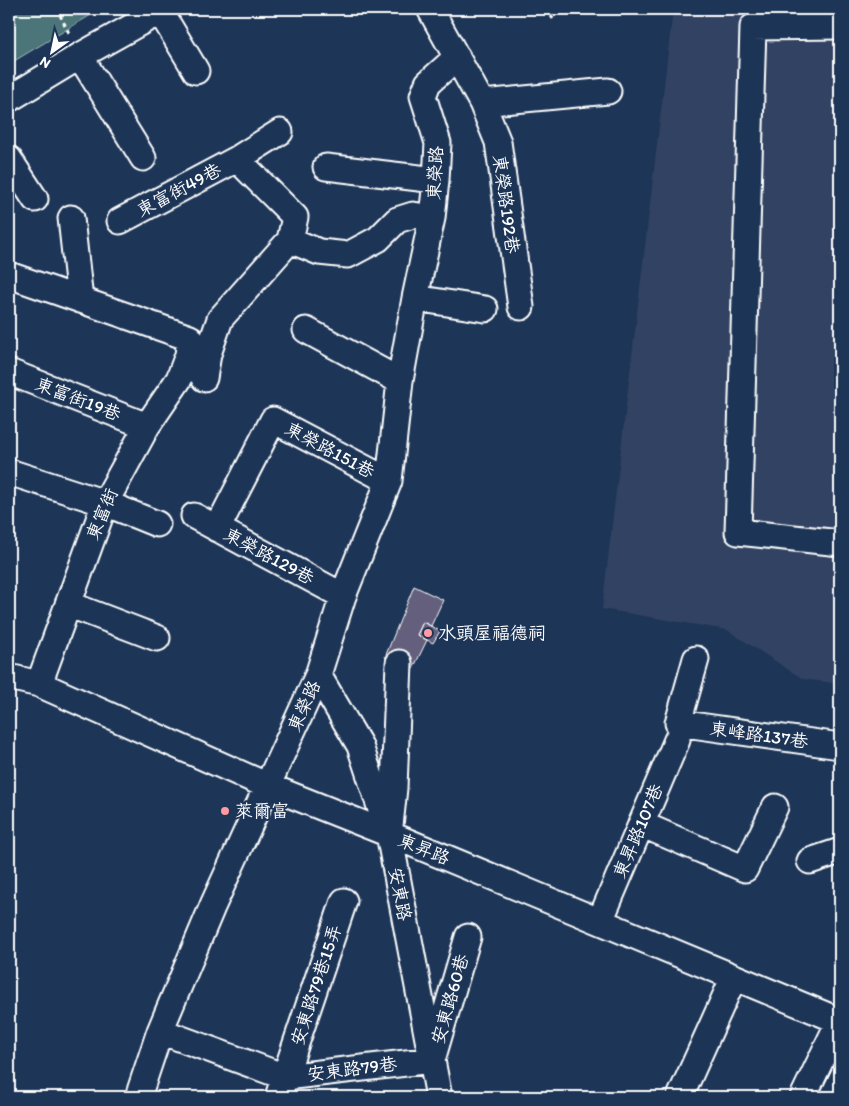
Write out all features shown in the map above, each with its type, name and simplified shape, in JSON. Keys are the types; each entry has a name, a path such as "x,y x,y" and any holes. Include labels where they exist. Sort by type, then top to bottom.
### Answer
{"street":[{"path":"430,9 457,56"},
{"path":"9,99 162,10 196,71"},
{"path":"840,26 753,27 738,532 840,543"},
{"path":"80,56 143,158"},
{"name":"東榮路192巷","path":"457,56 482,103 498,142 521,308"},
{"name":"東榮路","path":"138,1097 160,1031 213,905 318,675 343,596 389,481 400,381 432,218 436,180 438,143 423,96 428,83 457,56"},
{"path":"482,103 608,91"},
{"name":"東富街49巷","path":"120,221 237,158 280,132"},
{"name":"東富街49巷","path":"237,158 295,217 290,240"},
{"path":"9,159 35,199"},
{"path":"326,167 436,180"},
{"path":"204,378 208,354 220,319 290,240 319,252 348,255 378,239 396,220 413,215 432,218"},
{"path":"9,275 80,300 71,218"},
{"path":"415,298 485,309"},
{"name":"東富街","path":"39,684 104,503 146,426 179,379 188,355 190,338 80,300"},
{"path":"306,330 400,381"},
{"name":"東富街19巷","path":"9,372 146,426"},
{"name":"東榮路151巷","path":"217,529 273,420 389,481"},
{"path":"9,472 104,503 157,524"},
{"name":"東榮路129巷","path":"194,516 343,596"},
{"path":"68,604 157,638"},
{"name":"東昇路107巷","path":"600,922 677,732 696,659"},
{"path":"389,834 394,788 399,664"},
{"name":"安東路","path":"318,675 360,746 389,834 439,1097"},
{"name":"東昇路","path":"9,677 39,684 268,786 840,1020"},
{"name":"東峰路137巷","path":"677,732 840,746"},
{"path":"641,824 745,869 775,807"},
{"path":"810,861 840,851"},
{"name":"安東路79巷15弄","path":"281,1087 344,901"},
{"name":"安東路60巷","path":"432,1060 468,937"},
{"path":"680,1097 734,977"},
{"path":"804,1097 840,1020"},
{"name":"安東路79巷","path":"160,1031 281,1087 432,1060"}],"path":[{"path":"547,9 553,19"}],"shaded area":[{"path":"673,9 840,9 840,684 803,679 727,630 602,609"}],"green space":[{"path":"9,9 101,9 9,64"}],"building":[{"path":"414,586 443,600 431,626 423,622 417,635 427,640 413,669 385,657"},
{"name":"水頭屋福德祠","path":"423,622 440,631 433,643 417,635"}],"place":[{"name":"水頭屋福德祠","path":"428,633"},
{"name":"萊爾富","path":"225,811"}]}
